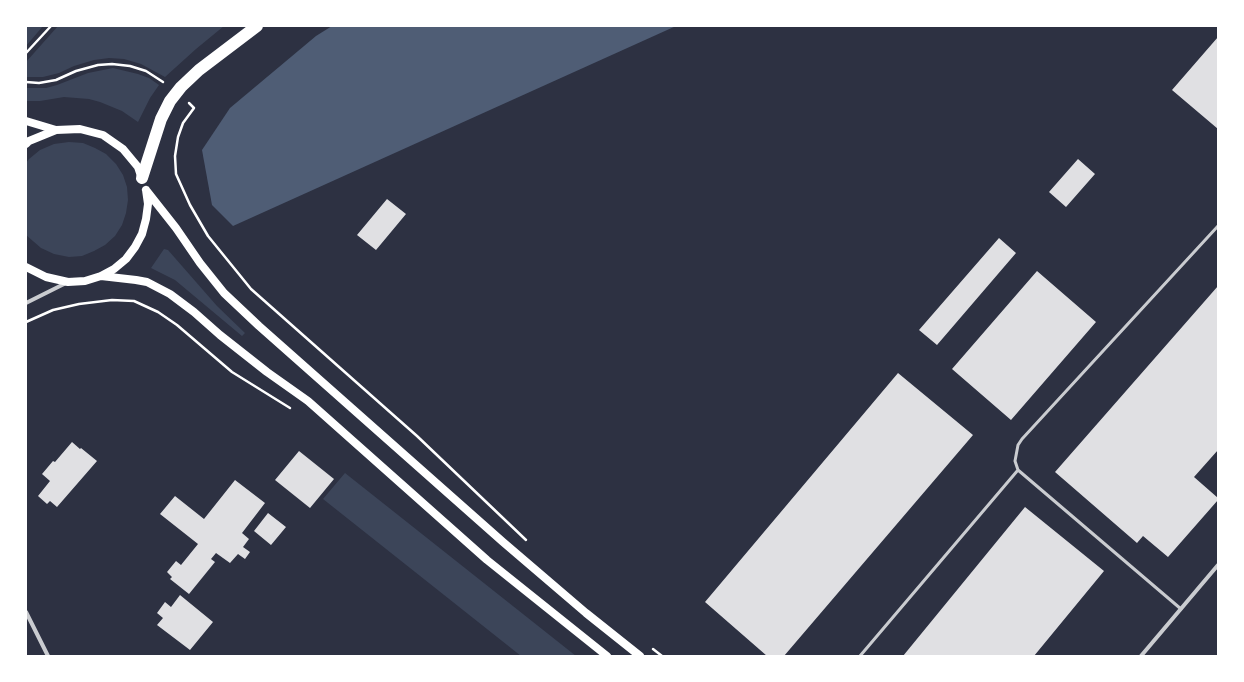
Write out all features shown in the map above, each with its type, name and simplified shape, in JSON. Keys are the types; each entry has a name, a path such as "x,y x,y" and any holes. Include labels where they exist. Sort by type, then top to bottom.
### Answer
{"highway":[{"path":"142,178 156,132 170,101 181,87 199,70 258,26"}],"main road":[{"path":"26,121 56,130 80,129 103,135 123,149 138,167 146,190 148,204 142,234 135,247 126,259 114,269 101,276 85,281 68,282 46,278 26,268"},
{"path":"26,144 29,141 56,130"},
{"path":"146,190 224,293 259,326 503,542 586,613 640,656"},
{"path":"101,276 147,282 170,294 194,312 226,340 267,372 308,401 487,560 607,656"}],"street":[{"path":"26,303 68,282"},
{"path":"1141,656 1218,565"},
{"path":"26,612 48,656"}],"lane":[{"path":"1181,609 1018,470 1015,461 1018,445 1022,439 1218,226"},
{"path":"860,656 1018,470"}],"path":[{"path":"26,53 51,26"},
{"path":"26,82 39,83 56,80 76,71 98,65 112,64 130,66 146,71 161,80"},
{"path":"194,108 184,123 178,137 174,156 176,174 190,205 208,236 251,289 417,436 532,545"},
{"path":"26,322 53,310 79,304 112,300 134,301 158,312 177,325 232,372 294,411"},
{"path":"446,464 447,469"},
{"path":"650,646 662,656"}],"shaded area":[{"path":"26,26 43,26 26,46"},
{"path":"58,26 224,26 165,77 141,64 124,59 109,58 94,60 74,66 59,73 43,77 26,77 26,62"},
{"path":"332,26 676,26 233,226 212,205 202,150 230,108 316,36"},
{"path":"113,68 149,78 159,85 150,98 138,122 122,111 89,99 64,97 40,101 26,101 26,88 46,88 88,73"},
{"path":"69,142 83,143 106,154 116,164 123,175 127,187 128,200 122,225 115,236 105,245 94,251 82,256 69,257 54,254 41,248 26,235 26,163 40,150 54,144"},
{"path":"164,249 168,250 217,306 245,333 242,336 175,280 151,268"},
{"path":"345,473 576,656 521,656 323,499"}],"building":[{"path":"1218,37 1218,129 1172,90"},
{"path":"1078,159 1095,174 1066,207 1049,192"},
{"path":"387,199 406,214 376,250 357,235"},
{"path":"999,238 1016,253 937,345 919,330"},
{"path":"1037,271 1096,322 1011,420 952,369"},
{"path":"1218,286 1218,450 1194,477 1218,498 1218,500 1168,557 1143,536 1137,543 1055,472"},
{"path":"898,373 973,435 784,656 767,656 705,602"},
{"path":"72,442 97,461 57,507 50,501 47,504 38,496 50,481 42,474 53,461 55,462"},
{"path":"299,451 334,479 310,508 275,480"},
{"path":"235,480 265,503 242,533 249,539 243,547 250,552 245,559 238,554 230,563 216,553 211,559 215,562 189,594 170,579 172,577 167,572 176,561 181,565 198,544 160,514 175,496 204,519"},
{"path":"1025,507 1104,571 1034,656 903,656"},
{"path":"268,513 286,527 271,545 254,531"},
{"path":"180,595 213,622 190,650 157,625 163,618 157,613 165,602 171,607"}]}
